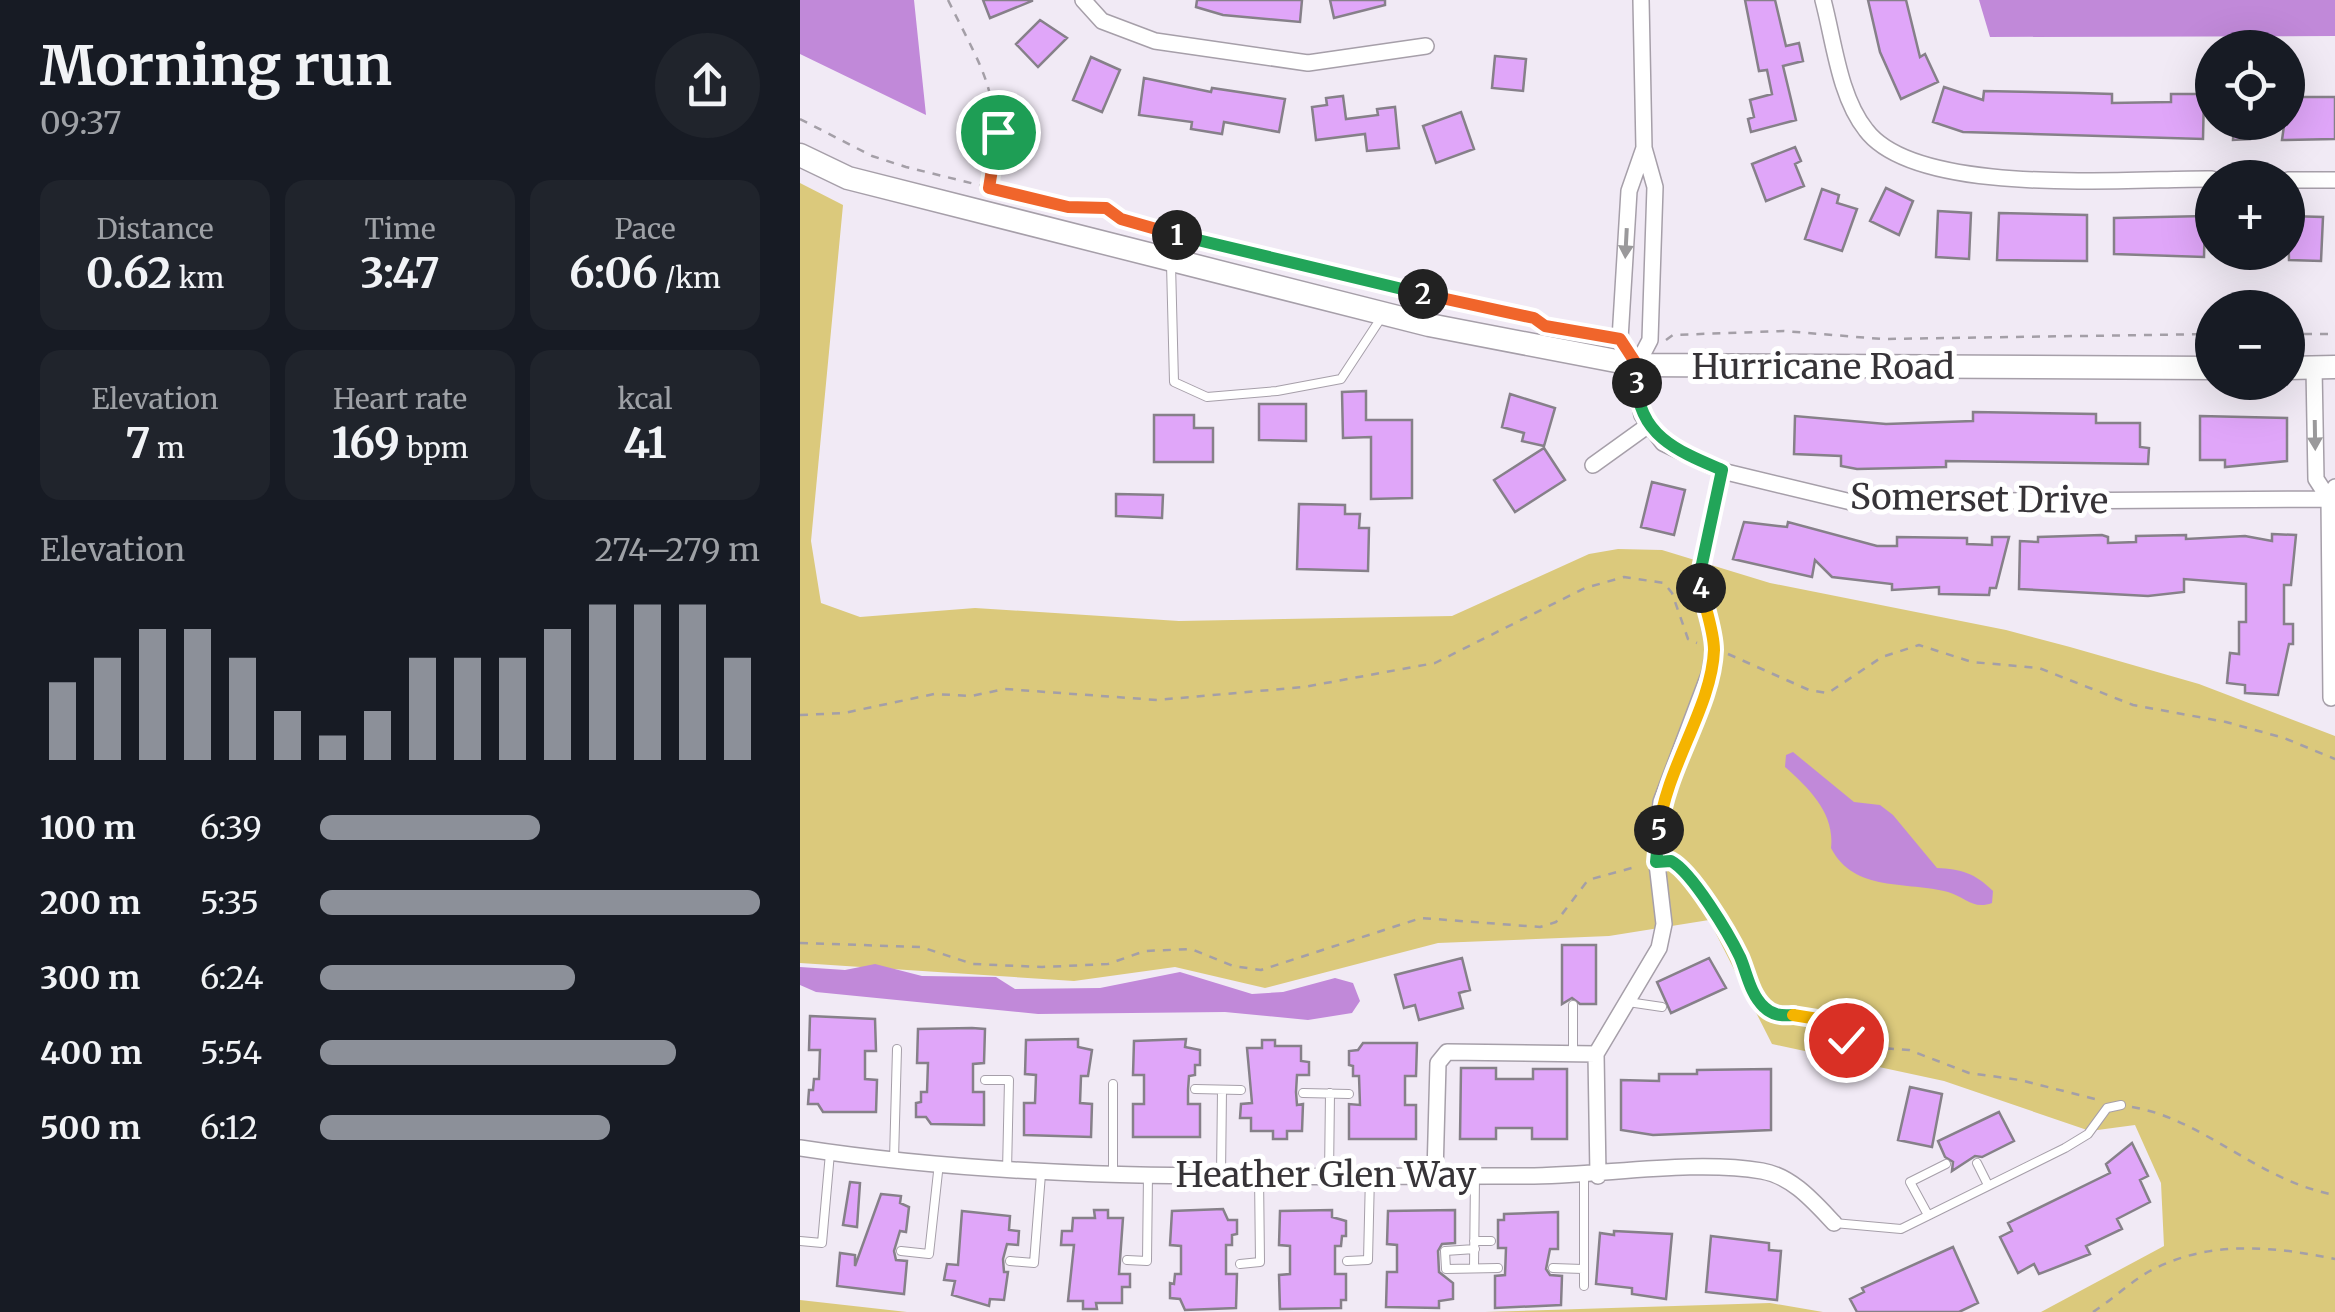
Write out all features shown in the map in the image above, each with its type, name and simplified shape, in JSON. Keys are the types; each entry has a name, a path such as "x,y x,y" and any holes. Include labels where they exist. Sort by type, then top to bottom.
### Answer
{"street":[{"path":"1083,0 1102,21 1155,41 1308,63 1426,46"},
{"path":"1637,365 1650,340 1654,187 1644,148 1642,0"},
{"path":"1823,0 1857,116 1881,146 1904,158 1931,168 1984,177 2195,179"},
{"path":"1593,464 1650,424 1640,403 1637,365 1620,339 1629,191 1644,148"},
{"name":"Hurricane Road","path":"800,155 848,178 1384,313 1637,365 2195,368"},
{"path":"2305,180 2335,180"},
{"path":"2324,367 2316,479 2333,495 2331,698"},
{"name":"Somerset Drive","path":"1650,424 1663,443 1722,470 1851,502 2333,495"},
{"path":"1591,1176 1596,1054 1652,965 1664,924 1656,862 1662,802 1710,672 1714,648 1699,578 1722,470"},
{"path":"1434,1174 1438,1063 1447,1052 1596,1054"},
{"name":"Heather Glen Way","path":"800,1148 1041,1174 1591,1176 1726,1167 1766,1171 1799,1187 1834,1222"}],"lane":[{"path":"1171,259 1174,382 1207,396 1278,392 1342,379 1384,313"},
{"path":"1628,1002 1662,1007"},
{"path":"1573,1052 1574,1005"},
{"path":"894,1159 897,1049"},
{"path":"985,1080 1009,1080 1007,1171"},
{"path":"1113,1084 1113,1174"},
{"path":"1195,1089 1241,1090"},
{"path":"1221,1174 1222,1090"},
{"path":"1304,1093 1349,1094"},
{"path":"1329,1175 1330,1094"},
{"path":"1834,1222 1901,1229 2088,1134 2107,1108 2121,1105"},
{"path":"800,1241 822,1243 830,1152"},
{"path":"902,1251 929,1254 939,1163"},
{"path":"1928,1215 1907,1177 1946,1164"},
{"path":"1977,1164 1988,1186"},
{"path":"1010,1261 1034,1263 1041,1174"},
{"path":"1127,1260 1148,1261 1148,1174"},
{"path":"1240,1264 1260,1262 1259,1174"},
{"path":"1347,1261 1368,1260 1370,1175"},
{"path":"1474,1268 1475,1176"},
{"path":"1584,1286 1591,1176"},
{"path":"1491,1241 1445,1252 1446,1269 1498,1268"},
{"path":"1553,1268 1584,1269"}],"path":[{"path":"948,0 994,99 998,132 989,188"},
{"path":"800,119 872,156 1068,207 1106,208 1143,226 1534,318 1545,326"},
{"path":"1650,340 1666,340 1673,334 1784,331 1882,339 2195,334"},
{"path":"2305,334 2335,334"},
{"path":"800,715 844,713 934,694 972,696 1022,689 1117,699 1209,698 1418,668 1517,626 1585,588 1624,577 1664,583 1672,594 1688,639 1808,690 1828,693 1882,657 1919,645 1972,662 2040,668 2134,705 2226,722 2284,738 2335,759"},
{"path":"800,943 921,947 973,964 1042,967 1108,964 1145,951 1191,948 1233,966 1270,969 1421,918 1540,927 1556,922 1588,880 1671,861 1685,874 1731,940 1756,998 1772,1014 1807,1014 1854,1046 1909,1050 1969,1073 2164,1116 2274,1177 2335,1195"},
{"path":"2094,1312 2158,1266 2192,1256 2278,1246 2335,1260"}],"shaded area":[{"path":"800,0 914,0 926,115 800,54"},
{"path":"1979,0 2335,0 2335,36 2305,36 2305,30 2195,30 2195,36 1990,37"},
{"path":"800,183 843,205 811,541 821,603 860,617 975,608 1179,621 1452,616 1589,554 1618,549 1662,550 1770,583 2006,630 2070,647 2199,684 2335,736 2335,1312 2041,1312 2164,1246 2161,1183 2135,1125 2090,1131 1944,1081 1772,1044 1709,920 1609,936 1438,943 1265,988 1175,967 1074,981 800,963"},
{"path":"1793,752 1854,802 1880,805 1893,815 1937,868 1961,871 1980,880 1993,891 1992,903 1974,904 1948,892 1883,883 1853,872 1831,848 1829,824 1819,803 1785,767 1786,755"},
{"path":"875,964 922,976 996,977 1015,989 1100,988 1180,972 1252,994 1283,992 1335,978 1353,983 1360,1001 1352,1013 1308,1020 1225,1012 1038,1014 816,992 800,985 800,967 845,970"},
{"path":"800,1300 907,1312 800,1312"},
{"path":"1770,1303 1823,1312 1485,1312"}],"building":[{"path":"983,0 1032,0 1032,1 990,18"},
{"path":"1197,0 1302,0 1300,22 1223,15 1196,7"},
{"path":"1330,0 1385,0 1385,5 1334,18"},
{"path":"1745,0 1775,0 1786,46 1799,43 1803,61 1783,66 1796,120 1751,132 1748,119 1754,117 1750,100 1772,94 1767,70 1759,71"},
{"path":"1868,0 1906,0 1920,57 1925,54 1938,82 1901,99 1880,52"},
{"path":"1040,20 1067,38 1038,67 1016,44"},
{"path":"1495,56 1526,59 1523,91 1492,88"},
{"path":"1091,57 1120,70 1102,112 1073,100"},
{"path":"1144,78 1211,92 1212,88 1285,99 1279,132 1224,122 1222,134 1191,129 1192,122 1139,115"},
{"path":"1944,87 1983,100 1984,91 2112,94 2112,103 2171,102 2171,94 2195,94 2195,139 1963,132 1933,122"},
{"path":"1343,96 1346,119 1378,115 1377,109 1395,107 1399,148 1367,151 1365,134 1316,140 1312,107 1327,105 1326,98"},
{"path":"2305,97 2335,97 2335,139 2305,140"},
{"path":"1461,112 1474,149 1436,163 1423,126"},
{"path":"1795,147 1801,161 1795,164 1804,186 1766,201 1752,164"},
{"path":"1886,188 1913,201 1899,235 1870,221"},
{"path":"1822,189 1839,195 1837,203 1857,209 1842,251 1805,239"},
{"path":"1938,211 1971,213 1969,259 1936,257"},
{"path":"1999,213 2087,215 2087,261 1997,260"},
{"path":"2195,216 2195,257 2114,254 2114,218"},
{"path":"2305,216 2323,217 2321,261 2305,260"},
{"path":"1366,391 1366,420 1412,420 1412,498 1371,499 1371,437 1343,438 1342,392"},
{"path":"1510,394 1555,408 1544,446 1522,441 1524,433 1502,427"},
{"path":"1259,404 1306,404 1306,441 1259,440"},
{"path":"1973,412 2096,414 2096,423 2140,423 2140,447 2149,448 2148,464 1946,461 1946,467 1857,469 1841,466 1841,456 1794,454 1795,416 1886,424 1973,421"},
{"path":"1154,415 1194,415 1194,428 1213,428 1213,462 1154,462"},
{"path":"2200,416 2287,418 2287,461 2225,467 2225,460 2200,460"},
{"path":"1544,448 1565,480 1515,512 1494,480"},
{"path":"1652,482 1685,490 1674,535 1641,527"},
{"path":"1116,494 1163,495 1162,518 1116,516"},
{"path":"1299,504 1345,505 1345,514 1360,514 1359,528 1369,528 1368,571 1297,569"},
{"path":"1744,522 1787,527 1788,522 1877,546 1897,546 1897,537 1967,538 1967,544 1992,545 1992,537 2009,537 1996,588 1990,588 1989,595 1939,594 1939,587 1892,590 1892,584 1832,577 1815,560 1812,577 1733,559"},
{"path":"2272,534 2296,535 2291,585 2284,585 2284,624 2293,624 2293,644 2289,644 2278,695 2245,693 2245,685 2227,683 2230,653 2239,654 2239,622 2246,622 2246,584 2184,579 2184,592 2148,596 2019,589 2020,541 2038,542 2038,537 2102,535 2108,537 2108,543 2136,542 2136,536 2186,535 2186,539 2245,536 2272,541"},
{"path":"1562,945 1596,945 1596,1004 1580,1004 1572,998 1562,1004"},
{"path":"1462,958 1470,990 1459,993 1463,1008 1419,1020 1415,1005 1404,1008 1395,975"},
{"path":"1709,958 1726,988 1671,1013 1657,982"},
{"path":"810,1016 875,1019 876,1051 865,1051 865,1079 877,1080 876,1112 823,1112 818,1104 808,1104 809,1090 813,1090 814,1079 819,1079 820,1050 809,1050"},
{"path":"918,1029 985,1029 984,1063 973,1064 973,1092 984,1092 984,1125 931,1124 926,1117 916,1117 916,1103 921,1102 921,1092 927,1092 928,1063 917,1063"},
{"path":"1078,1039 1078,1047 1092,1050 1088,1076 1081,1076 1080,1103 1092,1104 1091,1137 1024,1135 1024,1103 1035,1103 1036,1075 1025,1074 1026,1040"},
{"path":"1186,1039 1185,1047 1200,1050 1200,1065 1195,1065 1195,1075 1189,1076 1188,1104 1200,1104 1200,1137 1133,1137 1133,1104 1144,1104 1144,1075 1133,1075 1134,1041"},
{"path":"1262,1040 1275,1040 1275,1046 1301,1046 1301,1061 1309,1062 1309,1075 1297,1075 1297,1105 1303,1104 1302,1131 1287,1131 1287,1139 1273,1139 1273,1131 1251,1131 1251,1118 1240,1118 1241,1104 1252,1103 1247,1048 1262,1048"},
{"path":"1363,1043 1417,1043 1416,1076 1405,1076 1405,1105 1416,1105 1416,1139 1349,1139 1349,1104 1360,1105 1359,1076 1353,1076 1349,1051 1358,1050"},
{"path":"1461,1068 1496,1068 1496,1079 1533,1079 1533,1069 1567,1069 1567,1139 1532,1139 1532,1128 1496,1128 1496,1139 1460,1139"},
{"path":"1771,1069 1771,1130 1653,1135 1621,1130 1621,1080 1659,1081 1659,1074 1697,1074 1697,1070"},
{"path":"1910,1087 1942,1094 1932,1147 1898,1140"},
{"path":"1999,1112 2014,1141 1982,1157 1975,1156 1952,1171 1953,1162 1945,1157 1938,1141"},
{"path":"2132,1143 2148,1176 2140,1180 2150,1202 2117,1219 2122,1229 2086,1246 2090,1254 2039,1274 2034,1264 2018,1273 2000,1237 2012,1231 2008,1223 2110,1173 2106,1164"},
{"path":"850,1182 860,1183 857,1227 843,1225"},
{"path":"881,1194 901,1196 900,1203 909,1207 906,1232 900,1231 894,1251 896,1260 907,1261 904,1294 837,1286 840,1253 855,1255 855,1266"},
{"path":"1223,1209 1228,1220 1237,1220 1237,1234 1232,1235 1232,1245 1226,1245 1226,1274 1237,1274 1236,1308 1185,1310 1180,1299 1170,1298 1170,1283 1174,1284 1175,1274 1181,1274 1181,1246 1170,1245 1172,1211"},
{"path":"1094,1210 1108,1210 1108,1218 1123,1218 1119,1274 1130,1274 1130,1287 1122,1287 1122,1303 1096,1303 1097,1309 1083,1309 1083,1301 1068,1301 1074,1245 1061,1245 1062,1231 1072,1231 1073,1218 1095,1218"},
{"path":"1332,1210 1332,1217 1346,1221 1346,1236 1342,1236 1341,1246 1335,1246 1335,1274 1346,1274 1346,1300 1341,1300 1341,1308 1280,1309 1279,1275 1290,1274 1290,1246 1279,1245 1280,1211"},
{"path":"1455,1210 1455,1243 1442,1244 1438,1251 1439,1272 1453,1283 1453,1299 1439,1301 1439,1308 1386,1307 1387,1272 1397,1272 1397,1245 1387,1244 1388,1211"},
{"path":"962,1211 1010,1216 1009,1230 1019,1231 1018,1245 1007,1244 1003,1259 1004,1272 1008,1272 1004,1300 990,1299 989,1306 952,1295 955,1281 944,1280 947,1264 958,1265"},
{"path":"1558,1212 1558,1249 1550,1249 1546,1269 1550,1275 1562,1276 1561,1305 1495,1308 1495,1276 1505,1275 1506,1248 1498,1248 1498,1220 1504,1220 1504,1214"},
{"path":"1614,1231 1672,1234 1666,1299 1632,1294 1632,1288 1596,1284 1600,1233 1614,1235"},
{"path":"1711,1236 1769,1243 1769,1250 1781,1251 1777,1300 1706,1292"},
{"path":"1953,1247 1978,1303 1959,1312 1857,1312 1850,1299 1864,1292 1862,1288"}],"route":[{"path":"998,132 989,188 1068,207 1106,208 1121,219 1143,226 1534,318 1545,326 1620,339 1637,365 1642,414 1663,443 1722,470 1699,578 1714,648 1710,672 1662,802 1656,862 1678,864 1731,940 1756,998 1765,1008 1784,1016 1807,1014 1846,1040"}]}
